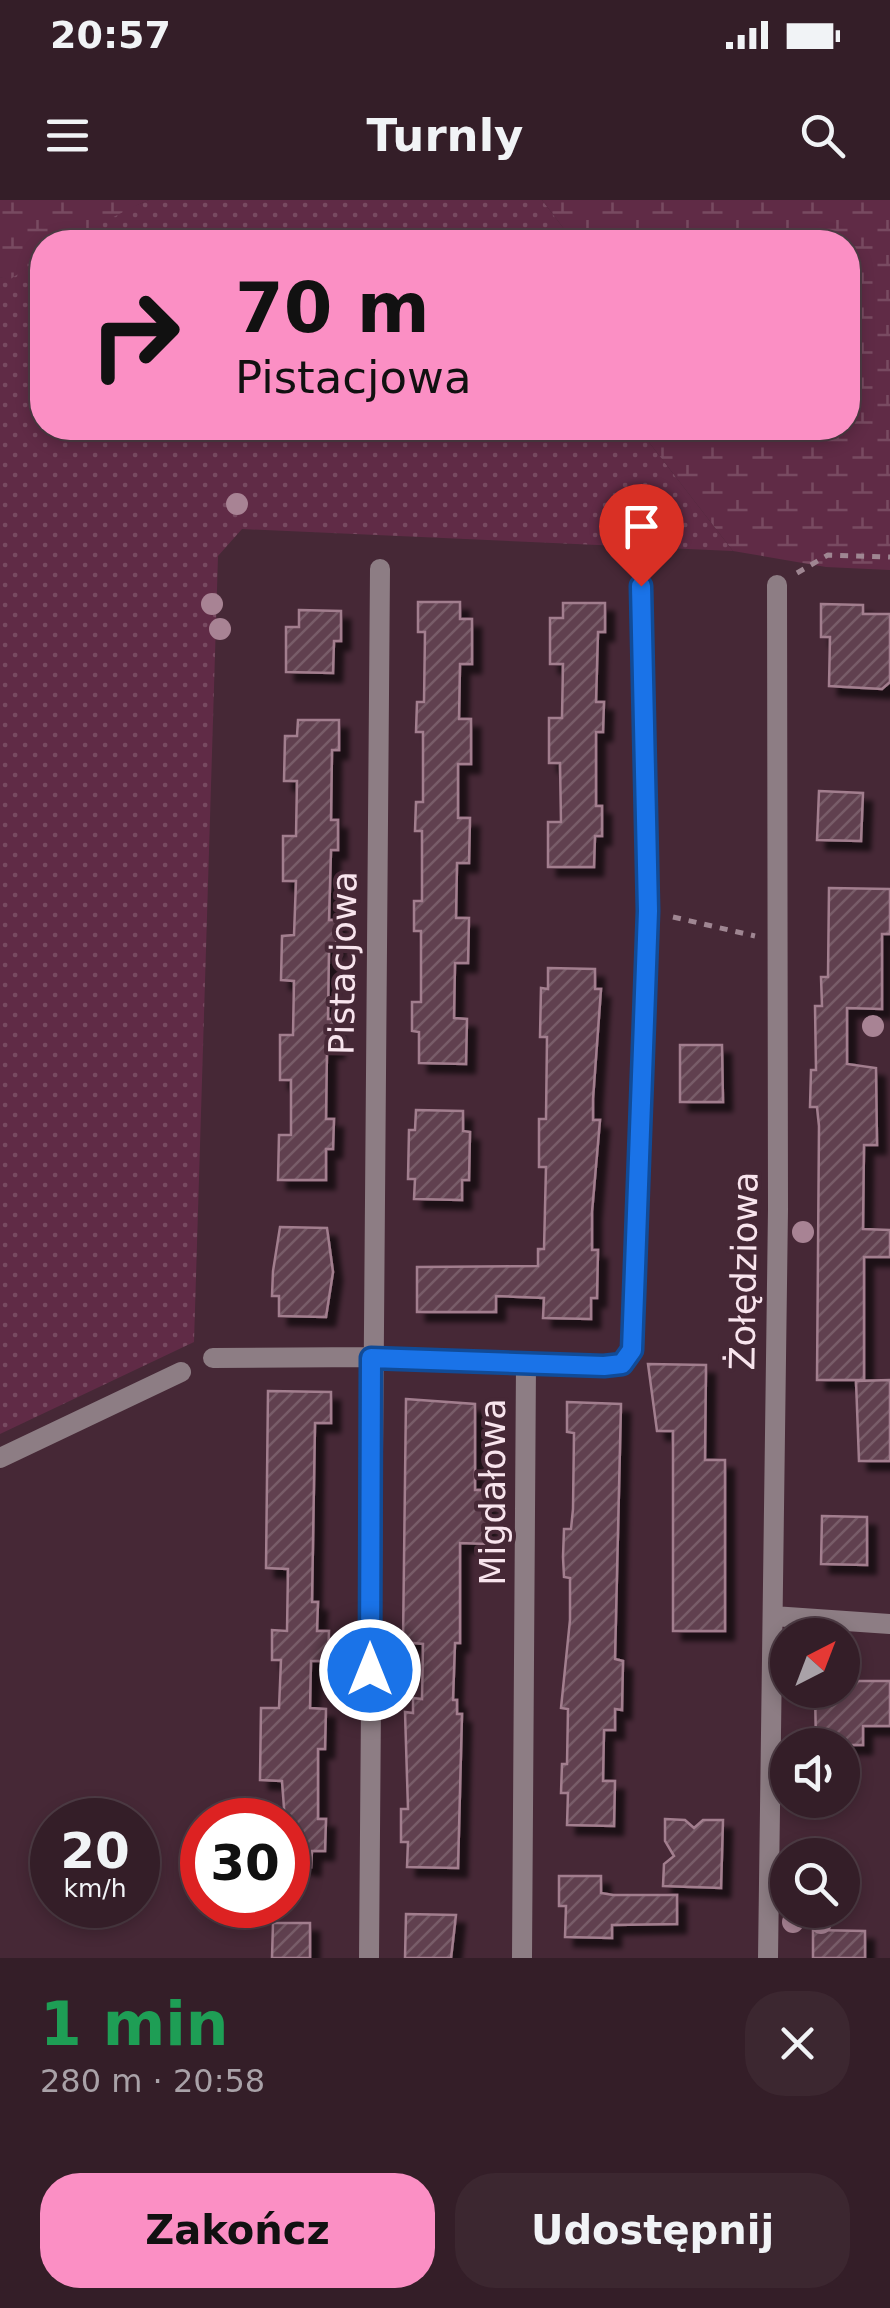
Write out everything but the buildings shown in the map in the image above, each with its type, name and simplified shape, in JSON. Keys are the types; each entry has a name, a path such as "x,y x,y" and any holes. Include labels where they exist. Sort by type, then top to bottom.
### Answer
{"street":[{"name":"Pistacjowa","path":"369,1958 380,569"},
{"name":"Żołędziowa","path":"768,1958 777,585"},
{"name":"Migdałowa","path":"522,1958 526,1364 622,1364 632,1350 648,911 641,586"},
{"path":"212,1358 371,1358 526,1364"},
{"path":"0,1458 181,1372"},
{"path":"773,1616 890,1624"}],"path":[{"path":"777,585 828,555 890,557"},
{"path":"648,911 777,942"}],"green space":[{"path":"0,200 149,200 85,230 30,230 30,266 9,280 0,277"},
{"path":"149,200 542,200 565,230 84,230"},
{"path":"542,200 890,200 890,570 826,567 733,551 647,440 860,440 860,230 565,230"},
{"path":"30,266 30,440 647,440 733,551 242,529 218,556 194,1342 0,1434 0,277 9,279"}],"route":[{"path":"370,1670 371,1358 604,1366 622,1364 632,1350 648,911 641,586"}]}
